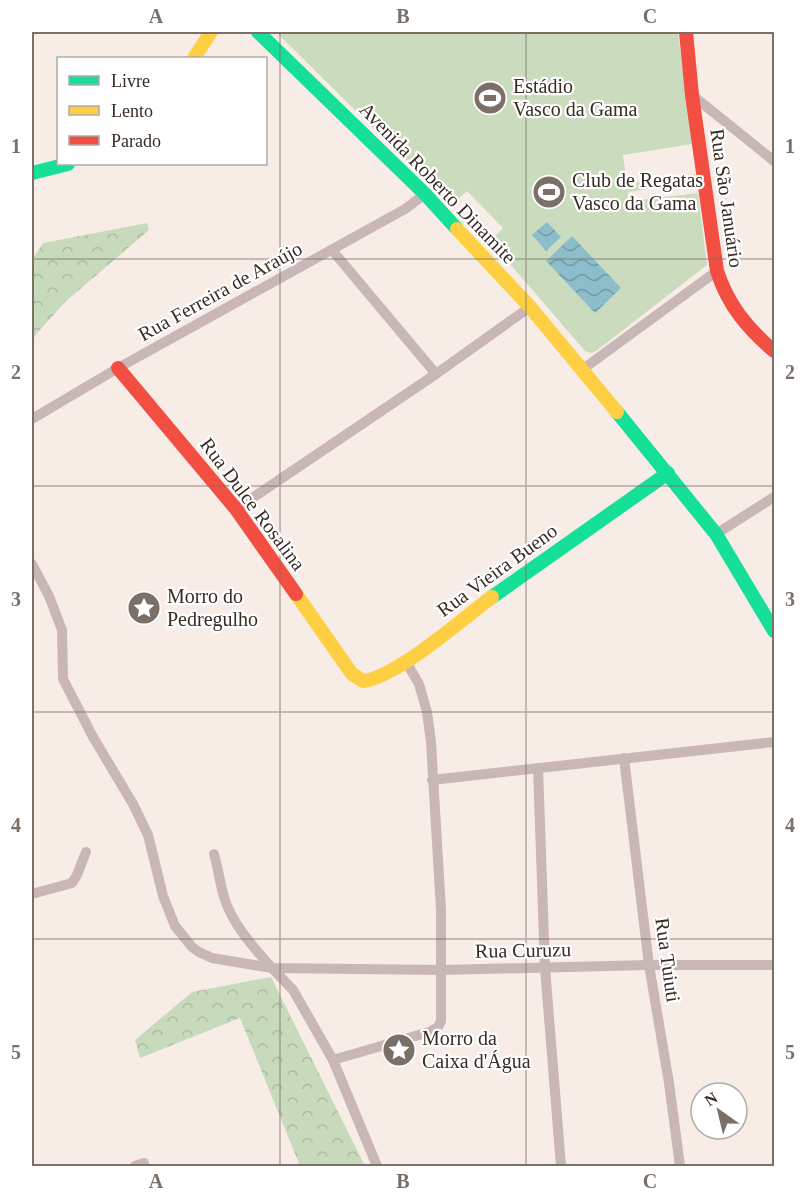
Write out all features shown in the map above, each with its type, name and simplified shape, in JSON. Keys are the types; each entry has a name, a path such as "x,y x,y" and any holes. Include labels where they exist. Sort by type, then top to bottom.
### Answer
{"street":[{"path":"195,57 211,32"},
{"name":"Avenida Roberto Dinamite","path":"258,32 425,194 530,307 716,534 774,631"},
{"name":"Rua São Januário","path":"686,32 692,95 717,271 722,289 732,307 747,326 774,351"},
{"path":"692,95 774,159"},
{"path":"32,173 64,165"},
{"name":"Rua Ferreira de Araújo","path":"32,419 118,368 405,209 425,194"},
{"path":"332,250 436,374"},
{"path":"582,369 717,271"},
{"path":"236,509 436,374 530,307"},
{"name":"Rua Dulce Rosalina","path":"118,368 236,509 349,669"},
{"name":"Rua Vieira Bueno","path":"349,669 357,680 363,681 381,675 668,473"},
{"path":"716,534 774,497"},
{"name":"Rua Curuzu","path":"32,564 49,596 62,630 63,679 148,835 163,896 175,926 192,947 212,958 272,968 441,970 649,965 774,966"},
{"path":"333,1060 429,1032 438,1027 441,1021 441,910 427,712 419,684 405,660"},
{"path":"432,780 774,742"},
{"name":"Rua Tuiuti","path":"624,758 649,965 669,1083 680,1167"},
{"path":"538,768 545,968 561,1167"},
{"path":"32,894 72,883 78,875 86,852"},
{"path":"214,854 224,898 231,913 255,949 293,990 333,1060 377,1167"}],"green space":[{"name":"Club de Regatas Vasco da Gama","path":"276,32 678,32 692,144 623,155 627,184 695,174 696,183 628,192 630,201 698,193 707,265 596,351 591,353 585,351 489,242 503,228 467,191 451,205"},
{"path":"147,223 149,230 65,302 32,339 32,257 43,243"},
{"path":"271,977 365,1166 300,1166 240,1018 140,1058 135,1040 192,992"}],"water":[{"path":"547,222 561,237 546,251 532,235"},
{"path":"572,236 621,288 595,313 546,261"}],"traffic: fast":[{"path":"258,32 425,194 457,229"},
{"path":"32,173 64,165"},
{"path":"617,412 716,534 774,631"},
{"path":"492,597 668,473"}],"traffic: slow":[{"path":"195,57 211,32"},
{"path":"457,229 530,307 617,412"},
{"path":"296,594 352,674 363,681 377,677 411,658 492,597"}],"traffic: jam":[{"path":"686,32 692,95 717,271 727,295 740,315 755,334 774,351"},
{"path":"118,368 236,509 296,594"}],"place":[{"name":"Estádio Vasco da Gama","path":"490,98"},
{"name":"Club de Regatas Vasco da Gama","path":"549,192"},
{"name":"Morro do Pedregulho","path":"144,608"},
{"name":"Morro da Caixa d'Água","path":"399,1050"}]}
